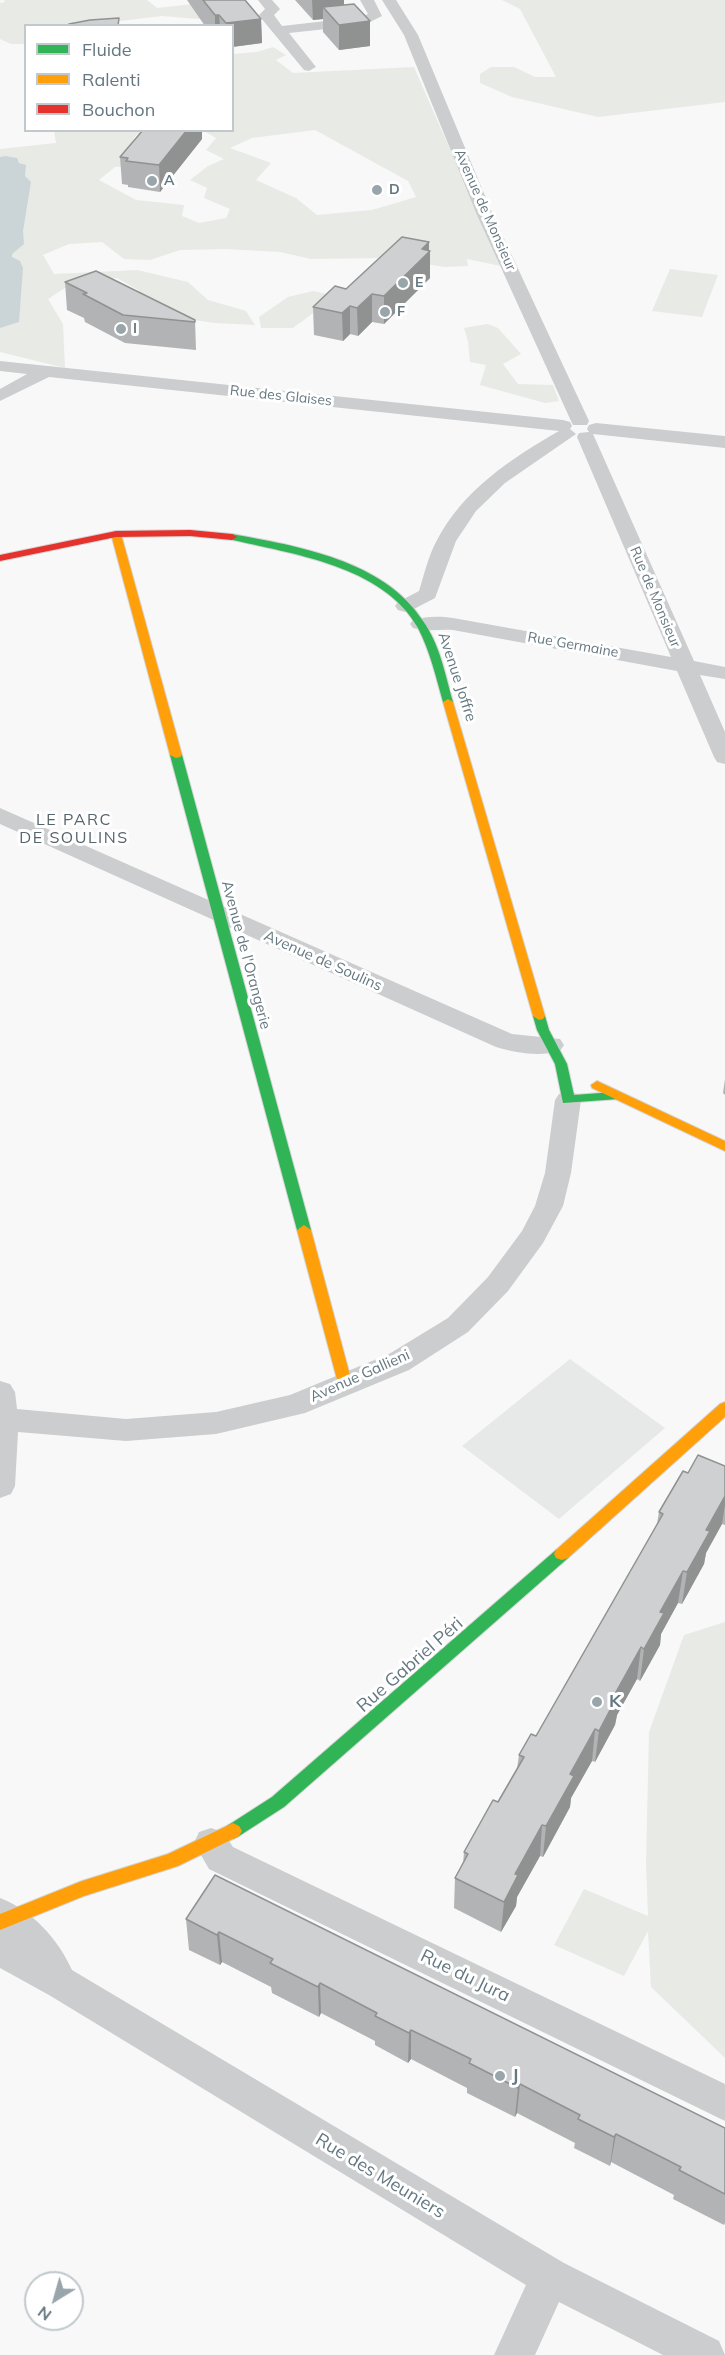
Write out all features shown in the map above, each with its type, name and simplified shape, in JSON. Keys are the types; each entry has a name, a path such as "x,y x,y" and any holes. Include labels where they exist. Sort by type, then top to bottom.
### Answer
{"street":[{"path":"265,0 273,9 266,15 309,67"},
{"path":"280,30 364,21 375,16 368,0"},
{"name":"Avenue de Monsieur","path":"389,0 411,35 485,215 578,429"},
{"name":"Rue des Glaises","path":"0,366 578,429 725,442"},
{"path":"0,396 46,371"},
{"path":"405,606 428,594 446,542 472,503 523,460 578,429"},
{"name":"Rue de Monsieur","path":"578,429 725,757"},
{"name":"Avenue Joffre","path":"0,558 63,542 116,534 146,532 212,535 287,548 349,570 372,582 405,606 420,624 441,674 543,1030 556,1055 576,1084"},
{"name":"Avenue de l'Orangerie","path":"116,534 345,1383"},
{"name":"Rue Germaine","path":"420,624 436,622 453,624 725,673"},
{"name":"Avenue de Soulins","path":"0,815 505,1041 556,1055"},
{"path":"556,1055 576,1084 614,1096 725,1146"},
{"path":"576,1084 614,1096"},
{"name":"Avenue Gallieni","path":"1,1410 126,1430 216,1423 295,1405 399,1362 458,1325 498,1284 533,1236 549,1206 576,1084"},
{"name":"Rue Gabriel Péri","path":"6,1921 82,1889 172,1861 244,1825 278,1802 692,1455 725,1408"},
{"path":"0,1486 1,1410"},
{"name":"Rue du Jura","path":"211,1843 221,1858 725,2103"},
{"name":"Rue Gabriel Péri","path":"6,1921 82,1889"},
{"name":"Rue des Meuniers","path":"6,1921 62,1983 550,2277 705,2355"},
{"path":"514,2355 550,2277"}],"shaded area":[{"path":"4,0 147,0 157,8 230,0 232,13 198,19 162,16 101,24 24,24 24,44 11,44 0,39 0,3 5,2"},
{"path":"502,0 725,0 725,102 598,117 512,97 480,83 480,74 491,67 514,67 535,77 556,77 520,9"},
{"path":"273,47 286,55 276,60 293,73 414,67 501,266 467,259 468,266 445,267 384,258 311,259 280,252 226,249 180,250 150,260 124,259 102,242 69,244 43,255 54,274 137,270 188,282 208,300 246,311 255,325 215,323 165,316 138,290 117,278 68,286 48,299 63,324 65,368 0,352 0,149 56,143 54,132 144,132 136,135 130,144 149,151 146,165 115,167 99,180 136,200 184,205 182,216 199,223 226,218 230,209 204,198 207,188 190,180 208,166 224,159 206,150 216,138 206,132 234,132 234,54 257,52","holes":["315,130 408,181 416,197 372,210 317,215 296,198 256,180 271,163 230,148 252,138"]},
{"path":"0,157 17,158 19,163 26,165 25,176 31,182 23,231 24,244 12,254 12,257 20,261 23,268 19,322 0,328"},
{"path":"670,269 718,275 702,317 652,311"},
{"path":"313,291 336,296 293,328 261,328 259,317 288,297"},
{"path":"487,324 498,328 521,354 503,364 518,384 553,385 559,401 545,403 480,385 486,365 470,362 464,328"},
{"path":"570,1359 665,1428 559,1519 462,1446"},
{"path":"725,1622 725,2058 651,1987 648,1931 624,1976 554,1945 584,1889 648,1916 646,1863 649,1732 684,1635"}],"building":[{"path":"203,0 245,0 261,19 226,23 219,15 215,15"},
{"path":"354,4 370,21 339,25 323,7"},
{"path":"119,18 118,24 69,24"},
{"path":"141,132 185,132 159,165 126,161 128,158 120,157"},
{"path":"402,237 429,242 422,249 430,251 384,296 372,294 357,308 350,306 342,313 313,307 335,286 346,289"},
{"path":"96,271 195,322 123,315 65,282"},
{"name":"K","path":"698,1455 725,1466 725,1496 706,1530 710,1531 687,1572 683,1571 660,1612 664,1613 644,1649 641,1647 616,1692 619,1693 599,1731 595,1729 570,1774 574,1776 546,1826 542,1825 515,1874 518,1875 504,1902 455,1878 468,1854 464,1852 493,1800 498,1802 524,1757 519,1755 531,1734 536,1736 663,1514 659,1512 683,1471 688,1473"},
{"path":"215,1875 725,2128 725,2194 679,2170 681,2167 616,2134 614,2137 578,2119 580,2115 520,2084 518,2088 469,2063 471,2059 411,2030 409,2033 375,2016 377,2013 320,1983 318,1987 270,1963 273,1959 219,1932 217,1935 186,1919"}],"traffic: fast":[{"path":"232,537 281,547 333,562 381,585 401,601 424,629 448,702"},
{"path":"176,755 304,1230"},
{"path":"539,1016 543,1030 561,1064 568,1100 614,1096"},
{"path":"233,1831 278,1802 562,1554"}],"traffic: slow":[{"path":"116,534 176,755"},
{"path":"448,702 539,1016"},
{"path":"597,1085 725,1146"},
{"path":"304,1230 345,1383"},
{"path":"562,1554 725,1408"},
{"path":"0,1922 82,1889 172,1861 233,1831"}],"traffic: jam":[{"path":"0,558 116,534 190,533 232,537"}],"place":[{"name":"A","path":"152,181"},
{"name":"D","path":"377,190"},
{"name":"E","path":"403,283"},
{"name":"F","path":"385,312"},
{"name":"I","path":"121,329"},
{"name":"K","path":"597,1702"},
{"name":"J","path":"500,2076"}],"district":[{"name":"LE PARC DE SOULINS","path":"74,829"}]}
